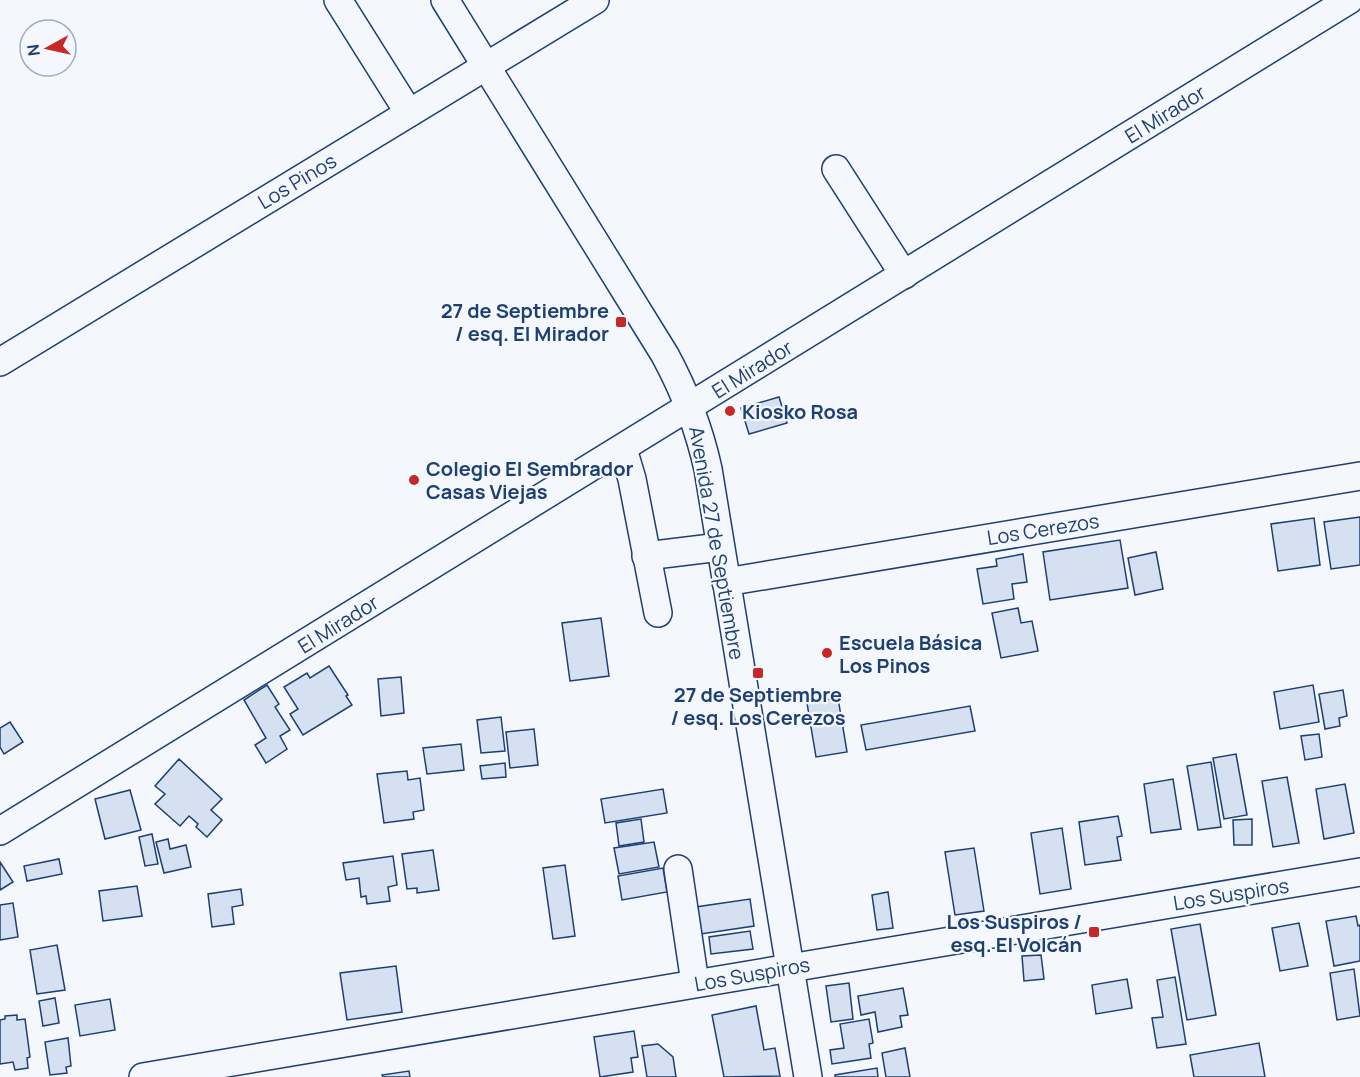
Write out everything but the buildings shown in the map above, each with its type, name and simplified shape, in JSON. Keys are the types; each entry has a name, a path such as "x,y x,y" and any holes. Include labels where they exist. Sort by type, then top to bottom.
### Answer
{"street":[{"path":"338,0 409,113"},
{"name":"Avenida 27 de Septiembre","path":"445,0 665,355 691,407 708,469 808,1077"},
{"name":"Los Pinos","path":"0,363 595,0"},
{"name":"El Mirador","path":"0,831 1349,0"},
{"path":"836,170 904,275"},
{"path":"623,449 632,479 658,614"},
{"name":"Los Cerezos","path":"726,582 1360,476"},
{"path":"646,556 720,547"},
{"path":"678,869 695,983"},
{"name":"Los Suspiros","path":"143,1077 1360,872"}],"place":[{"name":"27 de Septiembre / esq. El Mirador","path":"621,322"},
{"name":"Kiosko Rosa","path":"730,411"},
{"name":"Colegio El Sembrador Casas Viejas","path":"414,480"},
{"name":"Escuela Básica Los Pinos","path":"827,653"},
{"name":"27 de Septiembre / esq. Los Cerezos","path":"758,673"},
{"name":"Los Suspiros / esq. El Volcán","path":"1094,932"}]}
